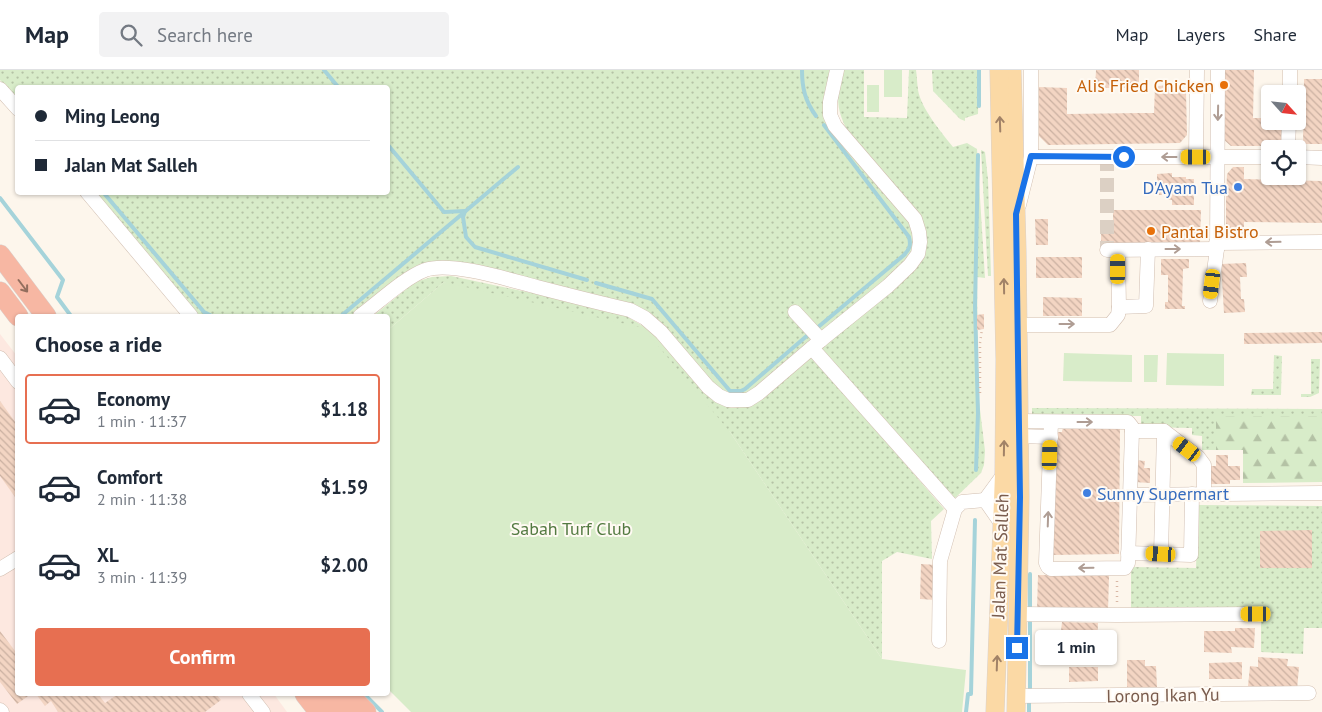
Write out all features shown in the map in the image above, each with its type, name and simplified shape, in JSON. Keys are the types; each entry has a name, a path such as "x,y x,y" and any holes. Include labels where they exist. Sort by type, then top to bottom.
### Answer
{"highway":[{"path":"0,255 44,314"},
{"path":"0,292 16,314"},
{"path":"301,696 310,712"},
{"path":"307,696 319,712"},
{"path":"328,696 342,712"},
{"path":"350,696 366,712"}],"main road":[{"name":"Jalan Mat Salleh","path":"994,712 1004,474 1005,359 999,70"},
{"name":"Jalan Mat Salleh","path":"1012,70 1019,325 1020,497 1016,704"}],"street":[{"path":"363,314 413,276 426,270 437,268 464,270 489,275 630,310 645,318 661,332 708,387 719,396 728,400 748,400 759,393 888,286 910,266 918,254 920,242 915,219 835,126 830,115 830,102 838,70"},
{"path":"1016,214 1031,156 1031,70"},
{"path":"1196,157 1197,70"},
{"path":"1210,301 1216,246 1218,70"},
{"path":"1290,70 1290,85"},
{"path":"0,89 15,106"},
{"path":"1031,156 1261,157"},
{"path":"1306,157 1322,158"},
{"path":"90,195 189,314"},
{"path":"1019,325 1110,325 1118,315 1113,250 1322,242"},
{"path":"1118,307 1146,306 1148,249"},
{"path":"795,312 816,344 955,509"},
{"path":"0,358 15,378"},
{"path":"1019,429 1051,422 1128,422 1132,427 1128,562 1125,568 1051,569 1048,567 1046,563 1051,422"},
{"path":"1019,429 1051,437"},
{"path":"1128,552 1191,554 1198,494 1204,465 1202,461 1164,432 1132,431"},
{"path":"1161,554 1164,432"},
{"path":"939,641 940,561 955,509 962,502 985,500 1004,474"},
{"path":"1130,495 1322,493"},
{"path":"985,500 1001,523"},
{"path":"0,569 15,560"},
{"path":"1018,615 1256,614"},
{"name":"Lorong Ikan Yu","path":"1016,704 1309,693"},
{"path":"251,696 263,712"},
{"path":"259,696 271,712"}],"path":[{"path":"980,393 980,343 982,329"},
{"path":"1117,616 1118,568"}],"shaded area":[{"path":"0,334 15,353 15,696 275,696 287,712 0,712"}],"green space":[{"path":"0,70 830,70 824,104 909,222 913,231 913,248 904,261 891,274 751,391 742,394 721,390 657,319 629,303 530,279 445,262 387,287 353,314 197,314 97,195 390,195 390,85 15,85 15,99 0,80"},
{"path":"843,70 864,70 864,117 907,118 909,70 916,70 920,97 932,120 953,147 967,143 977,149 985,278 977,277 978,393 985,451 984,465 981,473 952,501 820,348 925,254 926,240 923,224 917,214 846,128 842,120 838,99"},
{"path":"884,70 902,70 902,97 884,97"},
{"path":"932,70 979,70 978,114 965,118 965,121 960,119 933,91"},
{"path":"867,85 879,85 879,112 867,112"},
{"path":"981,150 985,152 988,180 991,276 988,276"},
{"path":"451,276 612,310 628,317 653,332 710,398 731,408 745,407 811,355 944,509 931,521 932,559 897,552 882,561 882,659 730,432 444,282 390,328 390,314 375,314 415,282 432,277"},
{"name":"Sabah Turf Club","path":"444,282 643,328 730,432 882,659 966,670 962,712 411,712 390,691 390,328"},
{"path":"1064,353 1132,355 1132,382 1063,381"},
{"path":"1167,353 1224,354 1224,386 1166,385"},
{"path":"1144,355 1158,355 1157,382 1144,382"},
{"path":"1274,355 1282,356 1281,395 1251,395 1252,389 1273,389"},
{"path":"1311,359 1320,359 1319,393 1310,397 1301,397 1301,394 1311,394"},
{"path":"1032,408 1322,409 1322,416 1217,416 1216,450 1202,450 1202,436 1192,435 1192,428 1141,427 1141,416 1032,416"},
{"path":"1216,416 1322,416 1322,482 1243,483 1243,450 1216,450"},
{"path":"1198,505 1322,506 1322,628 1304,628 1303,654 1261,652 1261,611 1131,611 1131,567 1196,568"}],"building":[{"path":"1096,70 1139,70 1139,85 1127,85 1127,88 1095,88"},
{"path":"1224,70 1254,70 1253,118 1261,118 1261,130 1282,130 1282,139 1261,140 1261,146 1231,146 1223,139"},
{"path":"1304,79 1322,79 1322,144 1306,144 1306,140 1303,140 1303,130 1306,130 1306,85 1304,85"},
{"path":"1180,85 1186,92 1187,135 1180,143 1048,145 1039,136 1039,87 1067,88 1067,114 1154,113 1155,86"},
{"path":"1233,167 1244,167 1244,179 1261,179 1261,185 1306,185 1306,181 1322,181 1322,223 1244,222 1244,234 1233,234 1226,227 1227,174"},
{"path":"1172,173 1172,177 1194,179 1194,205 1172,205 1172,200 1167,200 1167,195 1157,195 1157,174"},
{"name":"Pantai Bistro","path":"1113,210 1201,210 1200,243 1113,243 1113,241 1101,241 1101,221 1113,221"},
{"path":"1035,219 1048,219 1048,245 1036,245"},
{"path":"1036,257 1082,257 1082,278 1036,278"},
{"path":"1161,259 1189,259 1189,268 1183,269 1182,306 1185,306 1185,309 1165,309 1165,302 1168,302 1168,275 1161,275"},
{"path":"1246,263 1247,277 1240,277 1241,299 1244,299 1245,312 1224,313 1221,264"},
{"path":"1043,297 1082,298 1082,316 1043,316"},
{"path":"984,314 984,329 977,330 977,315"},
{"path":"1322,332 1322,343 1244,344 1244,333"},
{"path":"0,401 15,422 15,497 0,476"},
{"name":"Sunny Supermart","path":"1063,426 1120,426 1119,554 1053,555 1055,432 1062,432"},
{"path":"1216,455 1228,455 1228,466 1240,466 1240,480 1230,480 1230,484 1210,484 1210,466 1216,466"},
{"path":"1135,460 1145,461 1144,468 1150,468 1150,483 1134,482"},
{"path":"1312,530 1312,568 1260,568 1260,531"},
{"path":"921,564 936,565 935,600 920,599"},
{"path":"1038,575 1109,576 1108,611 1037,610"},
{"path":"1062,622 1098,623 1097,647 1089,646 1089,654 1072,654 1072,645 1041,645 1041,631 1061,631"},
{"path":"1235,628 1255,628 1254,648 1231,647 1232,653 1204,652 1204,631 1235,631"},
{"path":"0,631 15,651 15,696 28,696 17,704 0,682"},
{"path":"1258,657 1288,659 1287,666 1299,667 1297,690 1248,686 1250,666 1258,667"},
{"path":"1127,660 1145,660 1145,666 1156,666 1157,687 1127,687"},
{"path":"1242,662 1242,679 1209,679 1209,663"},
{"path":"1069,667 1098,667 1098,681 1069,682"},
{"path":"38,696 100,696 105,703 115,696 218,696 221,700 205,712 58,712 51,701 45,706"}],"waterway":[{"path":"324,70 336,85"},
{"path":"802,70 805,94 816,116"},
{"path":"979,70 979,106"},
{"path":"817,328 904,255 910,245 909,237 824,125"},
{"path":"390,147 444,212 465,211 463,217 466,237 475,247 587,280"},
{"path":"976,470 978,413 975,307 978,155"},
{"path":"343,314 518,167"},
{"path":"106,195 204,312 208,314"},
{"path":"0,198 63,280 57,297 70,314"},
{"path":"596,283 652,299 730,391 745,389 809,334"},
{"path":"966,712 968,694 971,694 975,520"},
{"path":"1030,574 1030,609"},
{"path":"1030,622 1030,690"},
{"path":"366,696 382,712"},
{"path":"1029,703 1029,712"}],"tunnel":[{"path":"1107,157 1107,250"}],"place":[{"name":"Alis Fried Chicken","path":"1224,85"},
{"name":"D'Ayam Tua","path":"1238,187"},
{"name":"Pantai Bistro","path":"1151,231"},
{"name":"Sunny Supermart","path":"1087,493"}],"route":[{"path":"1017,648 1020,497 1016,214 1027,178 1031,156 1124,157"}]}
